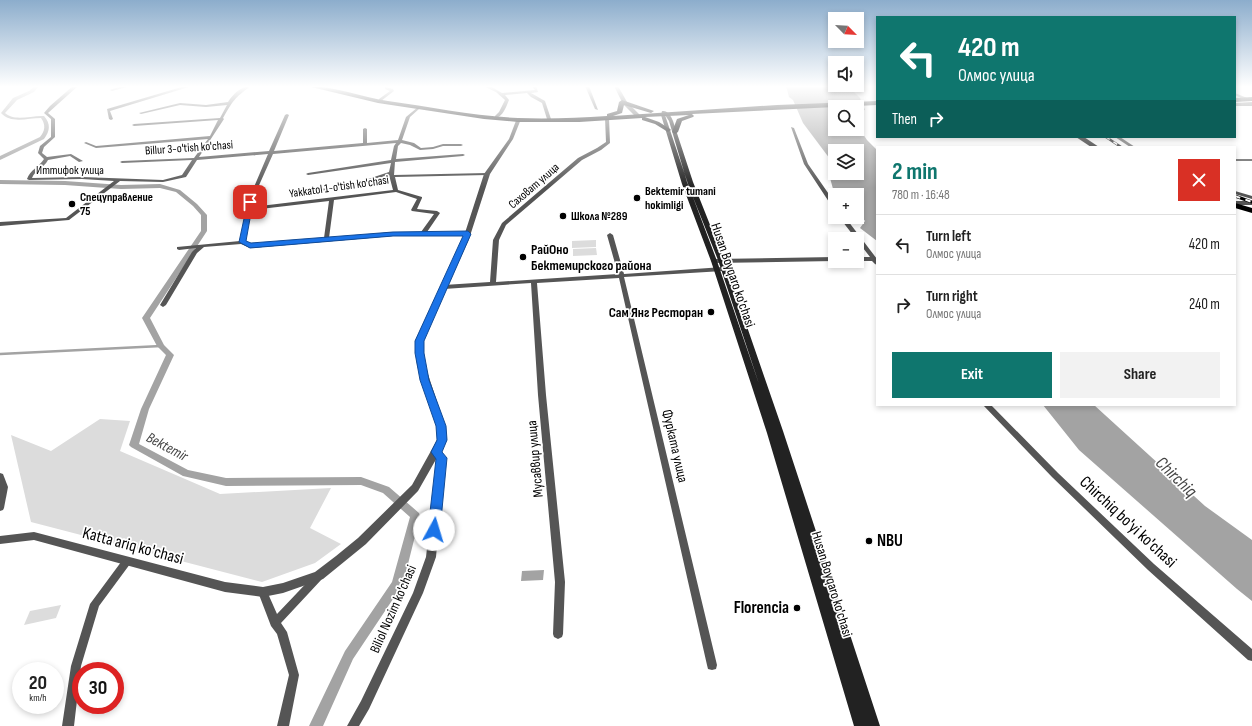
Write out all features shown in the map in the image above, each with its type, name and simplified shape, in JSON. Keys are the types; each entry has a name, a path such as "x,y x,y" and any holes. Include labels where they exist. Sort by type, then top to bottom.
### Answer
{"highway":[{"path":"649,120 671,131 680,120"},
{"path":"1072,138 1085,146"},
{"path":"1081,138 1099,146"},
{"path":"1090,138 1099,146"},
{"path":"1236,204 1252,211"},
{"path":"1236,210 1252,216"}],"main road":[{"name":"Husan Boyqaro ko'chasi","path":"667,120 779,431 873,726"},
{"name":"Husan Boyqaro ko'chasi","path":"719,265 861,726"}],"street":[{"name":"Иттифок улица","path":"53,120 53,137 42,147 40,153 46,159 45,163 30,175 29,179 82,178 163,181 184,176 221,120"},
{"path":"134,125 209,120"},
{"path":"242,242 250,202 286,120"},
{"path":"321,190 354,185 391,175 396,146 400,141 407,120"},
{"name":"Biliol Nozim ko'chasi","path":"353,726 365,705 418,593 431,557 441,458 436,452 442,440 441,426 425,380 419,353 419,341 468,234 487,174 511,139 519,120"},
{"name":"Саховат улица","path":"493,284 496,240 504,224 580,158 599,149 608,142 606,120"},
{"path":"792,128 806,164 828,197"},
{"path":"365,129 365,144"},
{"path":"86,143 96,147 211,137"},
{"path":"1119,138 1131,146"},
{"path":"400,141 412,144 420,149 433,148 443,145 462,145"},
{"name":"Billur 3-o'tish ko'chasi","path":"122,162 196,159 400,141"},
{"path":"46,159 71,155 81,160"},
{"path":"308,174 393,161 463,155"},
{"path":"1236,160 1252,160"},
{"name":"Yakkatol 1-o'tish ko'chasi","path":"249,209 396,191 391,175 487,174"},
{"path":"0,224 67,219 113,183 119,180"},
{"path":"396,191 420,198 414,210 437,213 423,234"},
{"path":"1236,192 1252,198"},
{"path":"326,240 332,199"},
{"path":"1236,204 1252,203"},
{"path":"847,224 875,261"},
{"path":"179,248 242,242 250,246 380,234 468,234"},
{"name":"Фурката улица","path":"610,235 621,274 712,665"},
{"path":"163,305 198,247"},
{"path":"444,287 719,265 828,259"},
{"path":"864,260 875,261"},
{"name":"Мусаввир улица","path":"534,281 542,395 560,582 558,634"},
{"name":"Chirchiq bo'yi ko'chasi","path":"988,406 1055,475 1145,561 1252,656"},
{"name":"Katta ariq ko'chasi","path":"276,623 319,576 362,541 415,488 436,452"},
{"path":"0,476 4,487 0,508"},
{"name":"Katta ariq ko'chasi","path":"0,538 34,536 225,587 263,592 283,588 319,576"},
{"path":"68,726 76,666 95,604 127,562"},
{"path":"263,592 276,623 282,632 294,675 283,726"}],"shaded area":[{"path":"802,120 828,120 828,136 864,136 876,149 876,240 860,228 865,221 864,188 833,188 831,180 864,180 864,144 828,144 828,156"},
{"path":"596,240 596,247 572,248 572,241"},
{"path":"596,248 597,255 573,256 573,249"},
{"name":"Chirchiq","path":"1044,406 1095,406 1205,506 1252,540 1252,601 1237,589 1079,450"},
{"path":"100,419 130,421 120,451 220,494 331,488 310,528 341,544 315,563 262,582 31,522 11,435 51,451"},
{"path":"544,570 543,580 521,581 522,571"},
{"path":"61,605 56,618 24,625 30,611"}],"waterway":[{"name":"Bektemir","path":"0,158 42,138 46,133 47,128 44,120"},
{"name":"Bektemir","path":"0,182 65,183 121,187 160,186 178,191 195,205 204,215 204,231 146,318 161,346 170,355 145,409 134,445 186,473 226,482 361,481 386,490 415,516 397,584 349,655 316,726"},
{"path":"0,354 161,346"}],"railway":[{"path":"1108,138 1120,146"},
{"path":"1236,196 1252,202"}],"place":[{"name":"Bektemir tumani hokimligi","path":"637,198"},
{"name":"Спецуправление 75","path":"72,204"},
{"name":"Школа №289","path":"563,216"},
{"name":"РайОно Бектемирского района","path":"523,257"},
{"name":"Сам Янг Ресторан","path":"711,312"},
{"name":"NBU","path":"869,541"},
{"name":"Florencia","path":"797,608"}],"route":[{"path":"250,202 242,242 250,246 380,234 468,234 419,341 421,365 441,426 442,440 436,452 441,458 434,530"}]}
